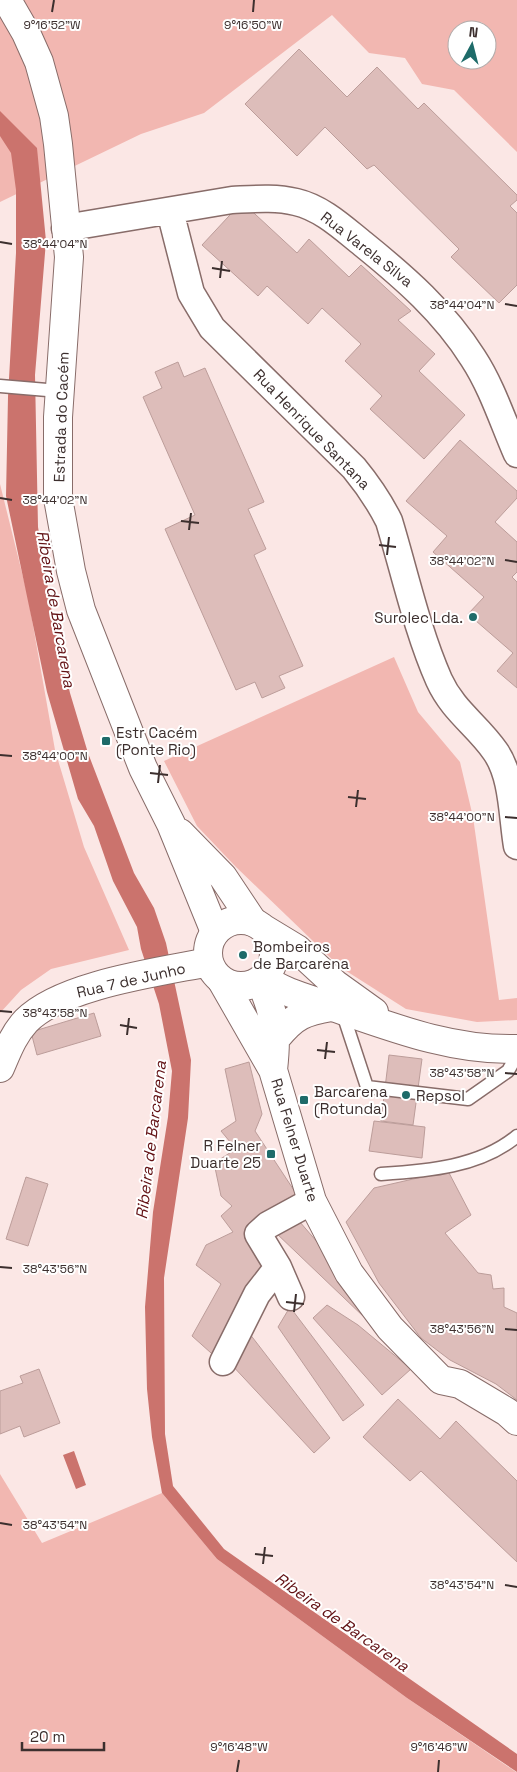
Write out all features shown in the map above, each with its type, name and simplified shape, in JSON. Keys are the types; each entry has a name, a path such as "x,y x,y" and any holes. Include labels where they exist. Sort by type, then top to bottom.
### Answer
{"street":[{"name":"Estrada do Cacém","path":"7,0 26,33 47,86 58,144 69,257 48,389 58,498 70,571 81,610 143,768 171,824 216,932"},
{"name":"Rua Varela Silva","path":"65,228 232,200 277,199 298,202 319,211 410,282 446,320 476,364 517,454"},
{"name":"Rua Henrique Santana","path":"170,211 191,293 212,328 354,468 369,485 380,504 389,521 428,652 440,682 458,710 496,752 503,766 517,846"},
{"name":"Estrada do Cacém","path":"171,824 223,877 258,926"},
{"path":"258,926 270,936 275,954 269,972 262,980 241,987 215,971 208,952 210,941 216,932 233,921 258,926 298,949 335,984 398,1029"},
{"name":"Rua 7 de Junho","path":"0,1068 15,1035 37,1011 69,994 172,970 215,971"},
{"name":"Rua Felner Duarte","path":"215,971 273,1070 312,1201 349,1273 390,1328 441,1380 460,1384 507,1412 517,1421"},
{"path":"262,980 289,994 448,1044 490,1050 517,1049"},
{"name":"Rua Felner Duarte","path":"262,980 270,1000 277,1037 273,1070"},
{"path":"277,1037 290,1020 305,1012 337,1009"},
{"path":"291,1297 278,1267 258,1234 268,1225 312,1201"},
{"path":"223,1362 257,1294 278,1267"}],"lane":[{"path":"4,386 48,389"},
{"path":"337,1009 367,1086 468,1100 508,1071 517,1055"},
{"path":"381,1174 421,1171 464,1163 509,1142 517,1136"}],"shaded area":[{"path":"0,0 517,0 517,152 454,90 422,84 405,58 369,53 332,15 204,113 141,134 0,202"},
{"path":"0,111 37,148 46,241 35,375 38,527 53,619 70,693 88,753 134,873 154,908 166,943 191,1060 188,1118 164,1278 165,1434 173,1486 224,1549 517,1754 517,1772 407,1698 217,1559 162,1493 152,1437 147,1389 145,1307 153,1212 168,1117 172,1071 159,1004 141,949 137,927 113,881 94,826 78,799 47,692 6,496 8,397 16,253 16,190 11,153 0,136"},
{"path":"0,484 28,597 55,750 84,847 129,950 51,969 21,990 0,1013"},
{"path":"394,657 418,712 460,762 473,817 499,1000 517,998 517,1020 477,1022 406,1009 340,967 236,867 197,826 164,761"},
{"path":"74,1451 86,1485 76,1489 63,1455"},
{"path":"0,1474 42,1543 162,1493 217,1559 407,1698 516,1772 0,1772"}],"building":[{"path":"299,49 347,97 377,67 418,109 424,103 517,195 517,200 510,206 517,213 517,285 499,303 451,257 459,249 374,165 367,169 325,127 297,156 245,104"},
{"path":"242,202 297,253 309,239 349,277 361,265 411,311 398,320 435,354 419,371 465,415 424,459 370,409 382,396 345,361 361,344 322,308 308,324 267,286 258,296 202,245"},
{"path":"178,362 184,377 205,368 264,502 248,509 266,549 254,555 303,666 279,676 285,688 262,698 255,682 236,690 165,529 195,515 143,397 162,388 155,372"},
{"path":"460,440 517,491 517,498 495,522 517,542 517,572 512,577 517,582 517,688 497,671 513,653 468,614 484,597 433,552 447,536 406,501"},
{"path":"94,1013 101,1036 37,1055 31,1032"},
{"path":"389,1055 422,1059 413,1125 381,1121"},
{"path":"249,1062 262,1114 255,1131 301,1201 250,1240 274,1267 220,1361 192,1336 221,1284 196,1265 206,1245 233,1232 221,1216 232,1206 221,1196 214,1163 236,1149 221,1131 236,1121 225,1069"},
{"path":"374,1121 425,1127 422,1158 369,1151"},
{"path":"448,1171 471,1215 445,1233 478,1273 491,1275 493,1289 504,1288 504,1307 517,1313 517,1400 496,1384 450,1360 421,1338 379,1283 346,1222 374,1188"},
{"path":"26,1177 48,1184 28,1246 6,1239"},
{"path":"293,1214 374,1308 365,1318 275,1232"},
{"path":"327,1305 358,1325 411,1369 382,1395 313,1318"},
{"path":"290,1307 364,1405 343,1421 278,1327"},
{"path":"246,1329 330,1438 314,1453 229,1362"},
{"path":"39,1369 60,1423 24,1437 20,1426 0,1434 0,1391 23,1383 20,1376"},
{"path":"398,1399 440,1439 456,1421 517,1481 517,1562 421,1471 410,1481 363,1437"}],"place":[{"name":"Surolec Lda.","path":"473,617"},
{"name":"Estr Cacém (Ponte Rio)","path":"106,741"},
{"name":"Bombeiros de Barcarena","path":"243,955"},
{"name":"Repsol","path":"406,1095"},
{"name":"Barcarena (Rotunda)","path":"304,1100"},
{"name":"R Felner Duarte 25","path":"271,1154"}],"water label":[{"name":"Ribeira de Barcarena","path":"56,609"},
{"name":"Ribeira de Barcarena","path":"151,1140"},
{"name":"Ribeira de Barcarena","path":"342,1622"}]}
